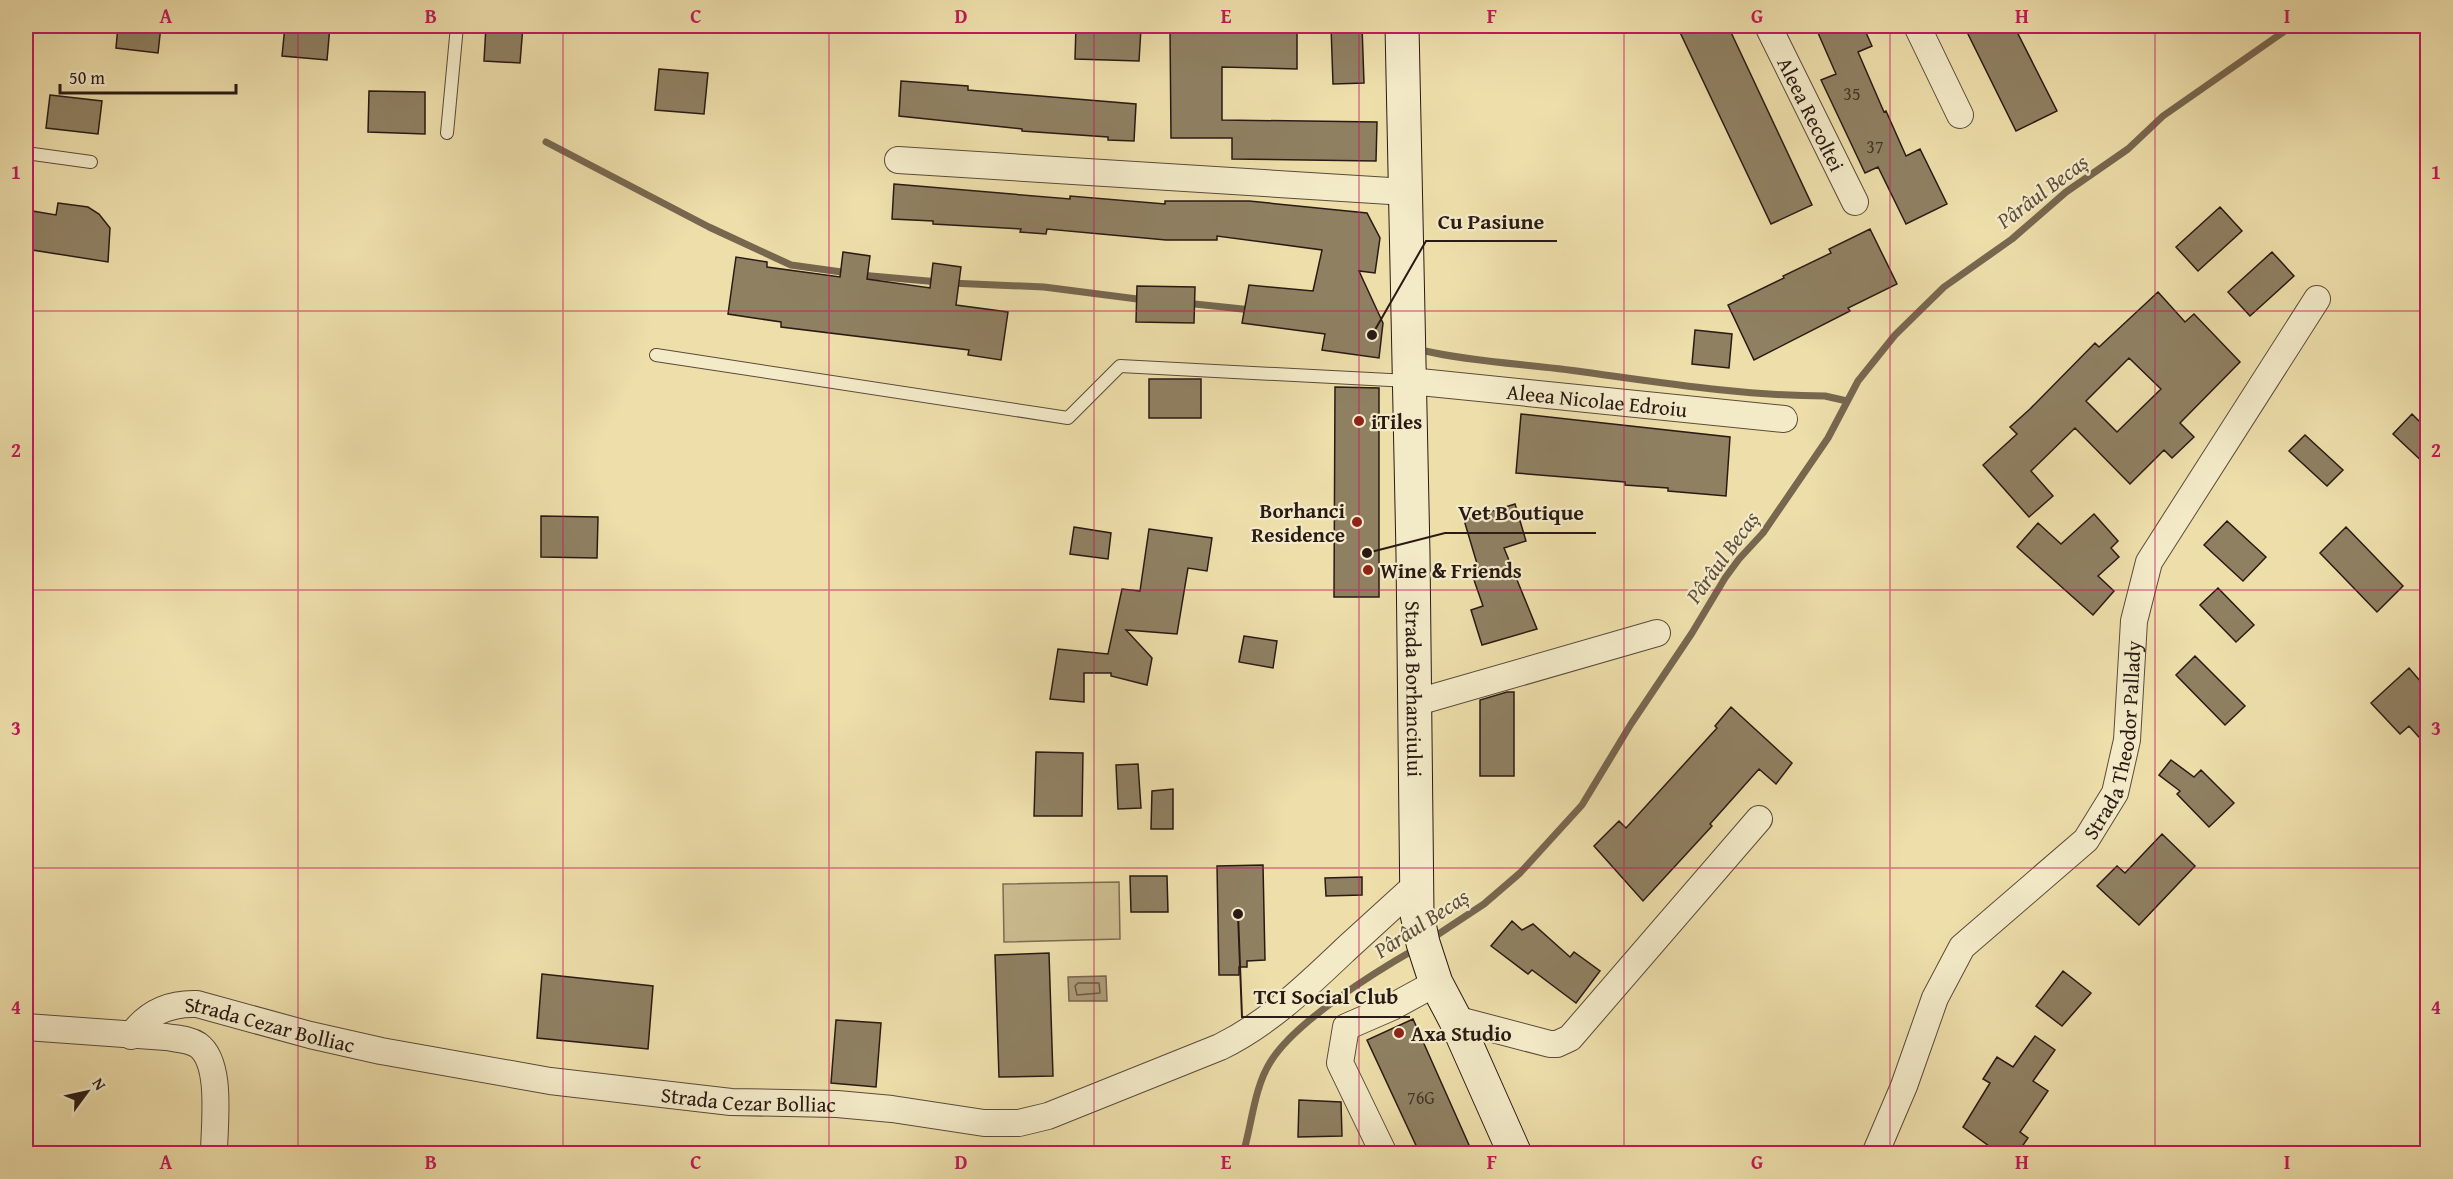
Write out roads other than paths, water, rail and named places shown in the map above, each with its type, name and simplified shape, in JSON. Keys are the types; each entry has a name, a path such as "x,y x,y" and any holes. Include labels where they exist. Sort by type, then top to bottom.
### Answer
{"main road":[{"name":"Strada Borhanciului","path":"1402,26 1410,381 1417,899 1433,977 1455,1019 1515,1154"}],"street":[{"name":"Aleea Recoltei","path":"1768,26 1854,202"},
{"path":"1917,26 1960,115"},
{"path":"898,160 1406,192"},
{"name":"Strada Theodor Pallady","path":"1875,1154 1904,1086 1935,998 1962,946 2086,840 2115,793 2127,740 2134,621 2149,562 2317,299"},
{"name":"Aleea Nicolae Edroiu","path":"1410,381 1784,419"},
{"path":"1414,703 1657,633"},
{"path":"1455,1019 1550,1044 1564,1042 1759,819"},
{"name":"Strada Cezar Bolliac","path":"131,1036 157,1011 183,1004 197,1004 310,1035 381,1051 550,1082 731,1102 837,1104 892,1109 984,1124 1019,1123 1048,1116 1246,1035 1417,899"},
{"path":"1384,1154 1340,1063 1346,1027 1392,1007 1433,977"},
{"path":"26,1027 188,1040 204,1051 212,1063 214,1154"}],"lane":[{"path":"447,133 457,26"},
{"path":"26,153 91,162"},
{"path":"656,356 1068,418 1120,366 1410,381"}],"water":[{"path":"1106,976 1107,1001 1069,1001 1068,977"}],"waterway":[{"name":"Pârâul Becaș","path":"1431,939 1484,904 1520,873 1582,805 1725,578 1763,533 1828,438 1858,381 1895,335 1944,287 2012,239 2066,192 2128,149 2163,116 2292,26"},
{"path":"546,142 709,227 791,265 849,273"},
{"path":"860,275 939,282"},
{"path":"950,283 1044,287 1145,300"},
{"path":"1185,303 1252,310"},
{"path":"1425,351 1704,388 1765,394 1825,396 1847,401"},
{"name":"Pârâul Becaș","path":"1243,1154 1265,1071 1283,1046 1317,1014 1380,970 1417,948"}],"place":[{"name":"Cu Pasiune","path":"1372,335"},
{"name":"iTiles","path":"1359,421"},
{"name":"Borhanci Residence","path":"1357,522"},
{"name":"Vet Boutique","path":"1367,553"},
{"name":"Wine & Friends","path":"1368,570"},
{"name":"TCI Social Club","path":"1238,914"},
{"name":"Axa Studio","path":"1399,1033"}]}
